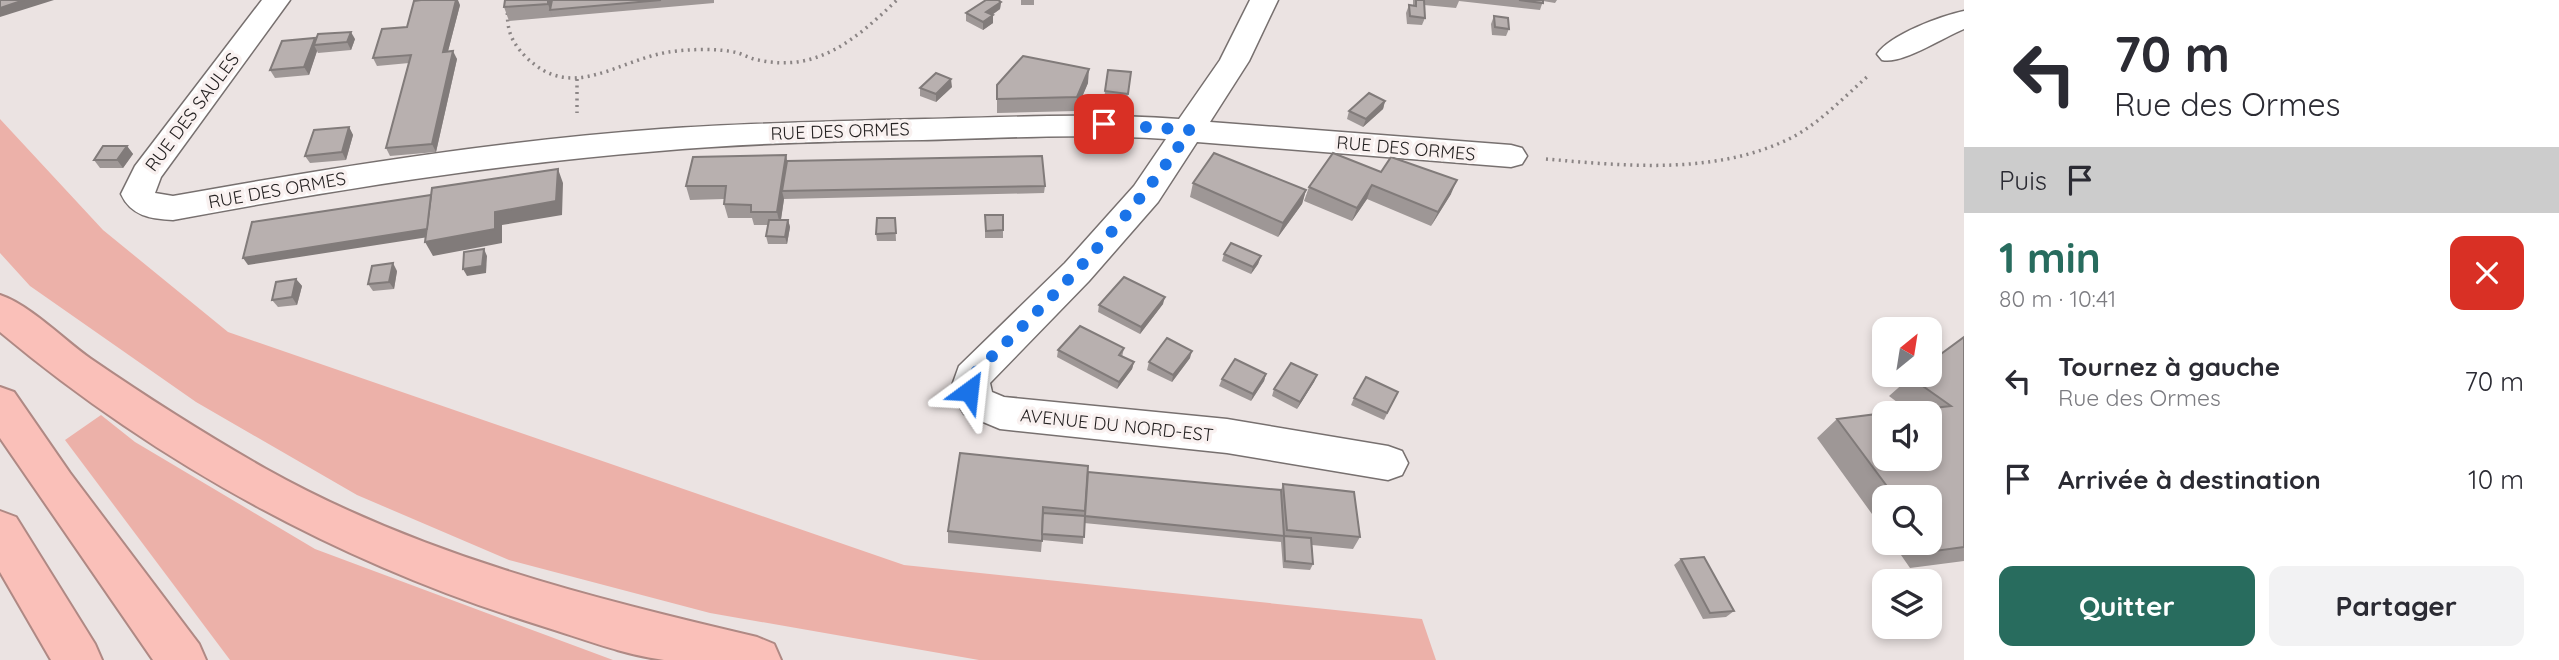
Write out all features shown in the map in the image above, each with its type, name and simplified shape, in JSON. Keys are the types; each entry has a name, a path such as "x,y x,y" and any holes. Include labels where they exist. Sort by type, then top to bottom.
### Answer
{"highway":[{"path":"0,310 76,369 166,431 253,485 339,528 483,586 673,642 757,660"},
{"path":"0,404 61,495 182,660"},
{"path":"0,531 78,660"}],"street":[{"name":"RUE DES SAULES","path":"173,208 146,203 140,199 138,187 276,0"},
{"name":"AVENUE DU NORD-EST","path":"1264,0 1245,42 1146,194 1077,272 972,376 969,384 971,397 988,409 1000,413 1227,436 1388,463"},
{"path":"1892,54 1922,36 1964,19"},
{"name":"RUE DES ORMES","path":"173,208 380,173 660,140 1056,124 1190,130 1511,156"}],"path":[{"path":"508,0 506,21 512,43 533,64 563,80 591,78 615,65 670,52 736,52 757,60 795,64 823,57 868,29 897,0"},
{"path":"1511,156 1638,165 1738,156 1765,148 1804,130 1892,54"}],"shaded area":[{"path":"0,119 103,230 228,332 904,565 1422,619 1436,660 979,660 710,613 509,560 357,495 196,402 30,286 0,253"},
{"path":"101,415 135,442 315,549 613,660 230,660 65,440"}],"building":[{"path":"0,0 24,0 0,8"},
{"path":"456,0 443,52 453,51 432,144 386,148 411,55 373,58 382,29 407,27 414,1"},
{"path":"505,0 548,0 548,4 504,7"},
{"path":"552,0 661,0 550,10"},
{"path":"986,0 1001,2 986,12 993,15 983,22 966,13"},
{"path":"1416,0 1424,0 1425,18 1410,16 1409,5 1416,6"},
{"path":"1519,0 1543,0 1543,3"},
{"path":"1494,16 1508,18 1509,29 1495,27"},
{"path":"351,32 347,42 314,45 318,34"},
{"path":"315,38 304,67 270,70 282,41"},
{"path":"1023,56 1089,69 1077,97 997,99 997,85"},
{"path":"1108,70 1131,72 1128,94 1105,91"},
{"path":"936,73 951,79 936,94 920,88"},
{"path":"1369,93 1385,101 1366,119 1349,111"},
{"path":"349,127 342,152 305,156 314,130"},
{"path":"103,146 127,146 117,160 94,160"},
{"path":"1214,153 1306,190 1283,223 1193,183"},
{"path":"1333,153 1381,172 1391,157 1457,180 1438,212 1372,185 1357,208 1309,187"},
{"path":"786,155 777,212 751,212 751,205 724,204 726,186 686,186 693,157"},
{"path":"1042,156 1045,186 782,191 787,161"},
{"path":"558,169 556,201 495,212 495,229 425,242 432,188"},
{"path":"431,195 427,229 243,258 252,222"},
{"path":"985,215 1003,215 1003,230 986,231"},
{"path":"877,218 895,218 896,233 876,234"},
{"path":"769,220 788,220 785,237 766,236"},
{"path":"1231,243 1261,256 1253,267 1224,254"},
{"path":"484,249 482,266 463,269 464,252"},
{"path":"393,263 389,282 368,284 372,266"},
{"path":"1124,277 1165,297 1141,327 1099,305"},
{"path":"296,279 292,297 272,300 276,282"},
{"path":"1080,326 1124,348 1119,355 1134,362 1119,382 1058,350"},
{"path":"1964,337 1964,547 1942,550 1942,485 1886,485 1876,471 1942,471 1942,407 1951,406 1924,387 1942,387 1942,353"},
{"path":"1167,338 1192,351 1173,375 1149,362"},
{"path":"1235,359 1266,374 1253,394 1222,379"},
{"path":"1291,363 1317,375 1300,402 1274,389"},
{"path":"1366,377 1398,392 1387,413 1354,398"},
{"path":"1872,415 1872,466 1837,419"},
{"path":"960,453 1088,466 1085,511 1043,507 1042,541 948,531"},
{"path":"1088,472 1281,490 1284,536 1085,516"},
{"path":"1283,484 1354,492 1360,537 1287,530"},
{"path":"1043,513 1085,516 1084,537 1042,534"},
{"path":"1284,536 1311,538 1313,564 1285,561"},
{"path":"1704,557 1734,611 1710,613 1681,559"}],"route":[{"path":"969,391 972,376 1077,272 1146,194 1190,130 1104,124"}]}
